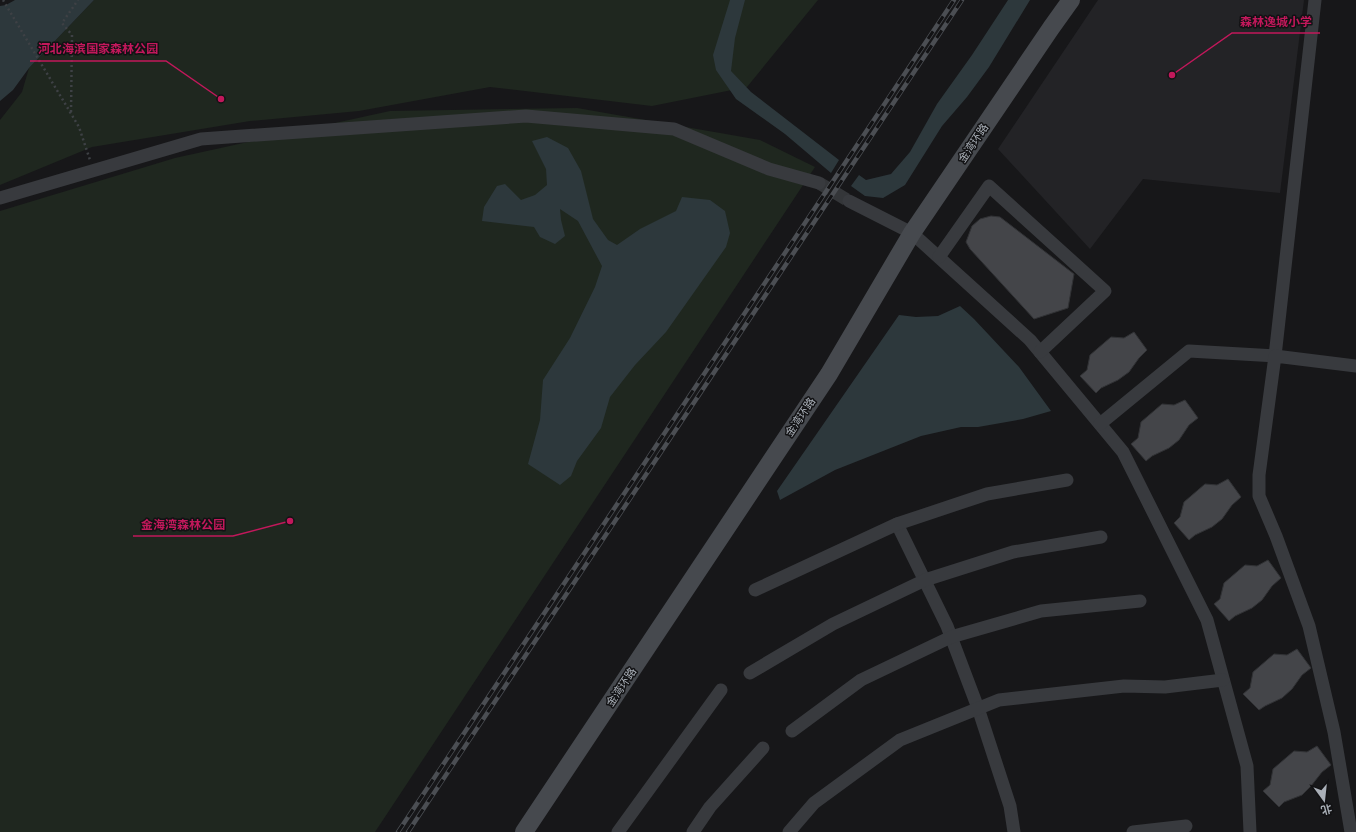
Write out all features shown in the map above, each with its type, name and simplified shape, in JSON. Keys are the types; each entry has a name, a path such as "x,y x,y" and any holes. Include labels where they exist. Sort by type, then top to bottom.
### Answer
{"main road":[{"name":"金湾环路","path":"524,832 829,374 912,233 1071,0"}],"street":[{"path":"1315,0 1259,475 1259,496 1276,536 1309,626 1334,732 1351,832"},
{"path":"0,198 201,138 526,116 674,129 769,169 819,183"},
{"path":"939,257 989,186 1105,291 1040,352"},
{"path":"850,201 912,233 1030,340 1123,452 1207,620 1247,766 1250,832"},
{"path":"1100,424 1189,351 1274,356 1356,366"},
{"path":"755,590 898,524 988,494 1066,480"},
{"path":"898,524 951,637 978,708 1010,806 1014,832"},
{"path":"750,673 833,624 925,580 1013,552 1101,537"},
{"path":"792,731 861,680 951,637 1041,611 1140,601"},
{"path":"789,832 814,803 900,740 999,700 1124,686 1165,687 1223,680"},
{"path":"618,832 721,690"},
{"path":"693,832 710,807 763,748"},
{"path":"1133,832 1186,826"}],"path":[{"path":"3,0 79,126 91,163"},
{"path":"71,112 72,35 62,23 78,0"}],"shaded area":[{"path":"15,0 94,0 29,68 13,90 0,101 0,6 6,5"},
{"path":"94,0 818,0 747,87 652,106 490,87 359,111 250,121 92,147 0,185 0,120 22,92 29,68"},
{"path":"730,0 745,0 735,38 731,71 751,92 839,160 831,173 785,134 736,99 716,70 713,55"},
{"path":"1008,0 1030,0 989,67 967,97 942,126 905,185 883,198 865,196 851,186 859,175 866,180 891,174 910,152 937,104 972,55"},
{"path":"1098,0 1304,0 1280,193 1143,179 1090,249 998,149"},
{"path":"577,108 760,140 815,167 375,832 0,832 0,211 175,158 390,111"},
{"path":"547,137 568,148 581,171 593,219 608,240 617,245 640,229 676,211 682,197 710,200 725,211 730,233 726,247 666,332 635,365 610,397 601,428 577,461 571,476 560,485 528,464 540,420 543,380 570,338 595,287 602,266 578,221 560,209 565,236 555,244 540,237 534,227 482,221 484,207 497,186 505,184 521,200 535,195 547,185 546,169 532,141"},
{"path":"960,306 1019,367 1051,411 1023,419 978,427 961,427 921,436 835,470 780,500 777,491 899,315 916,317 938,316"}],"building":[{"path":"991,216 1000,217 1074,274 1068,308 1034,319 970,249 966,242 972,226 980,219"},
{"path":"1134,332 1147,350 1129,372 1118,380 1101,388 1096,393 1080,376 1087,370 1090,355 1111,337 1124,338"},
{"path":"1185,400 1198,418 1189,425 1179,440 1169,448 1152,456 1146,461 1131,444 1138,438 1141,422 1162,404 1174,405"},
{"path":"1228,479 1241,497 1232,505 1222,519 1212,527 1195,535 1189,540 1174,523 1180,517 1184,502 1205,484 1217,485"},
{"path":"1268,560 1281,578 1272,586 1262,600 1252,608 1235,616 1229,621 1214,604 1220,599 1224,583 1245,565 1257,566"},
{"path":"1297,649 1311,668 1302,675 1292,689 1282,698 1259,710 1243,694 1250,688 1253,672 1274,654 1287,655"},
{"path":"1317,746 1331,765 1322,772 1302,795 1284,802 1279,807 1263,791 1270,785 1273,769 1294,751 1307,752"}],"tunnel":[{"path":"819,183 849,201"}],"railway":[{"path":"398,832 954,0"},
{"path":"408,832 962,0"}],"place":[{"name":"森林逸城小学","path":"1172,75"},
{"name":"河北海滨国家森林公园","path":"221,99"},
{"name":"金海湾森林公园","path":"290,521"}]}
